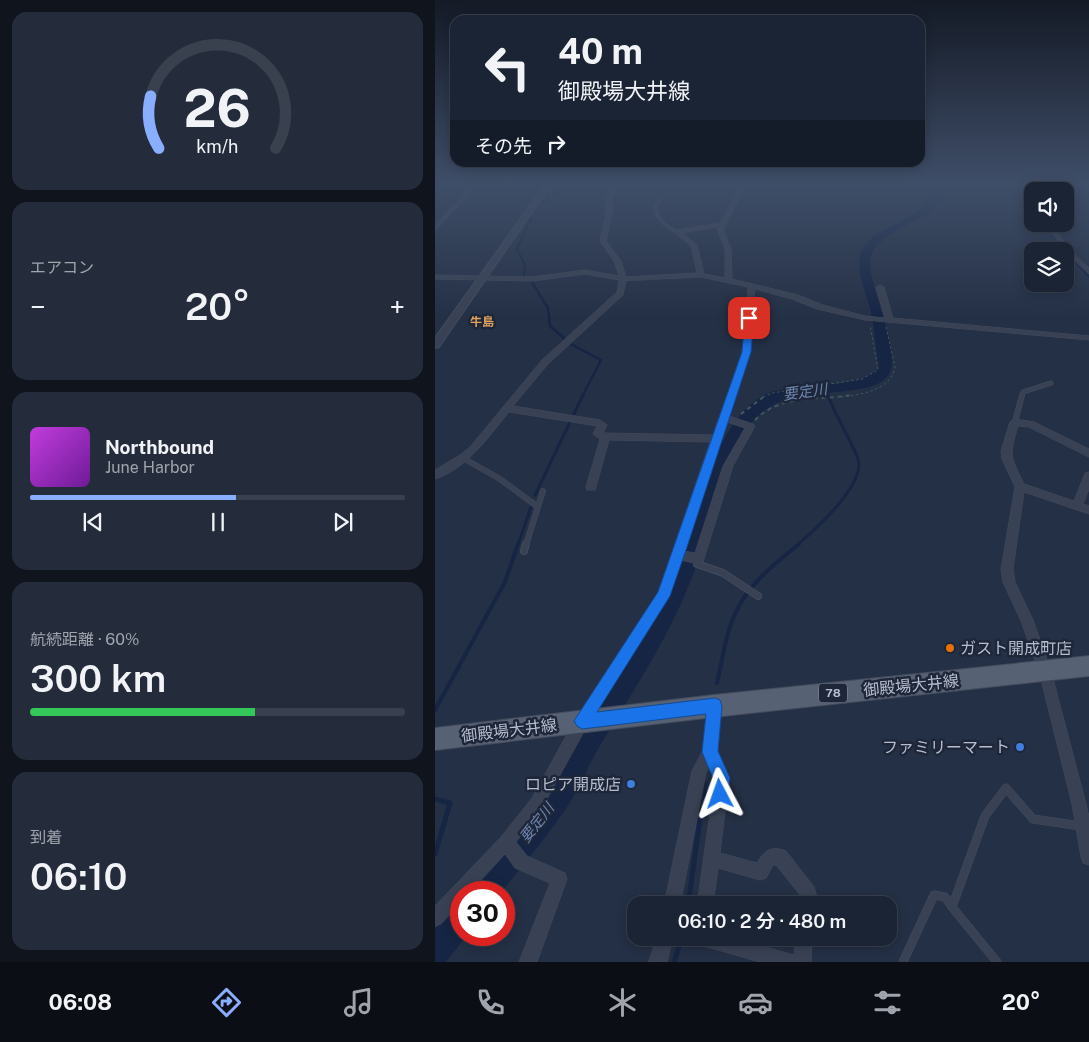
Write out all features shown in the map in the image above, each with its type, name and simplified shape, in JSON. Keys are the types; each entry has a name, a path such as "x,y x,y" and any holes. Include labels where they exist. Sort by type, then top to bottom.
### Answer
{"main road":[{"name":"御殿場大井線","path":"435,739 715,706 1089,666"}],"street":[{"path":"435,345 516,228"},
{"path":"435,476 463,458 545,362 592,317 617,297 622,289 623,279 617,260 603,240 606,228"},
{"path":"677,232 703,228"},
{"path":"720,228 728,249 729,280"},
{"path":"677,232 694,246 701,276"},
{"path":"1054,232 1070,253 1089,272"},
{"path":"435,277 532,279 585,272 623,279 701,276 729,280 795,297 820,307 865,318 1089,338"},
{"path":"435,918 508,844 543,793 585,721 663,596 680,555 717,439 732,421 746,352 752,286"},
{"path":"880,287 887,320"},
{"path":"506,408 601,423 602,426 597,434 605,436 717,439"},
{"path":"680,555 697,559 728,466 749,426 732,421"},
{"path":"1089,453 1031,424 1015,422 1006,450 1007,460 1020,487 1007,570 1009,582 1027,620 1045,671 1084,806 1083,826 1089,857"},
{"path":"591,487 605,436"},
{"path":"1077,506 1089,476"},
{"path":"1020,487 1089,510"},
{"path":"675,896 699,770 710,752 715,706"},
{"path":"706,896 722,778 710,752"},
{"path":"508,844 521,862 559,879 528,962"},
{"path":"711,858 760,872 769,858 780,857 808,893 808,896"},
{"path":"658,962 663,946"},
{"path":"733,946 791,962"},
{"path":"802,962 803,946"}],"lane":[{"path":"670,228 677,232"},
{"path":"1015,422 1023,392 1051,383"},
{"path":"463,458 500,479 538,507"},
{"path":"525,551 543,491"},
{"path":"697,559 697,564 719,570 758,596"},
{"path":"952,906 985,816 1006,788 1033,819 1083,826"},
{"path":"903,962 935,895 945,897 997,962"}],"path":[{"path":"732,421 762,397 772,393 862,379 872,375 877,370 877,359 869,321 865,318"},
{"path":"749,426 762,412 778,404 870,392 890,381 894,371 894,363 885,327 887,320"}],"waterway":[{"path":"524,278 525,265 517,249 527,228"},
{"name":"要定川","path":"492,881 558,797 585,748 647,648 684,574 721,462 743,422 757,407 775,396 866,383 883,372 886,366 877,312 865,273 864,263 870,245 896,228"},
{"path":"1051,232 1089,277"},
{"path":"531,281 548,308 550,326 566,340"},
{"path":"569,343 601,360 583,396"},
{"path":"826,389 829,397"},
{"path":"797,545 837,506 854,481 858,469 858,459 855,451 828,395"},
{"path":"535,495 583,396"},
{"path":"518,545 531,507"},
{"path":"435,710 505,582 518,544"},
{"path":"717,683 729,629 741,602 764,574 799,544"},
{"path":"689,896 705,784"},
{"path":"435,799 450,803 435,854"},
{"name":"要定川","path":"435,952 450,934"},
{"path":"674,962 679,946"}],"place":[{"name":"ガスト開成町店","path":"950,648"},
{"name":"ファミリーマート","path":"1020,747"},
{"name":"ロピア開成店","path":"631,784"}],"district":[{"name":"牛島","path":"482,322"}],"route":[{"path":"720,794 722,778 710,752 715,706 582,721 663,596 746,352 749,318"}]}
